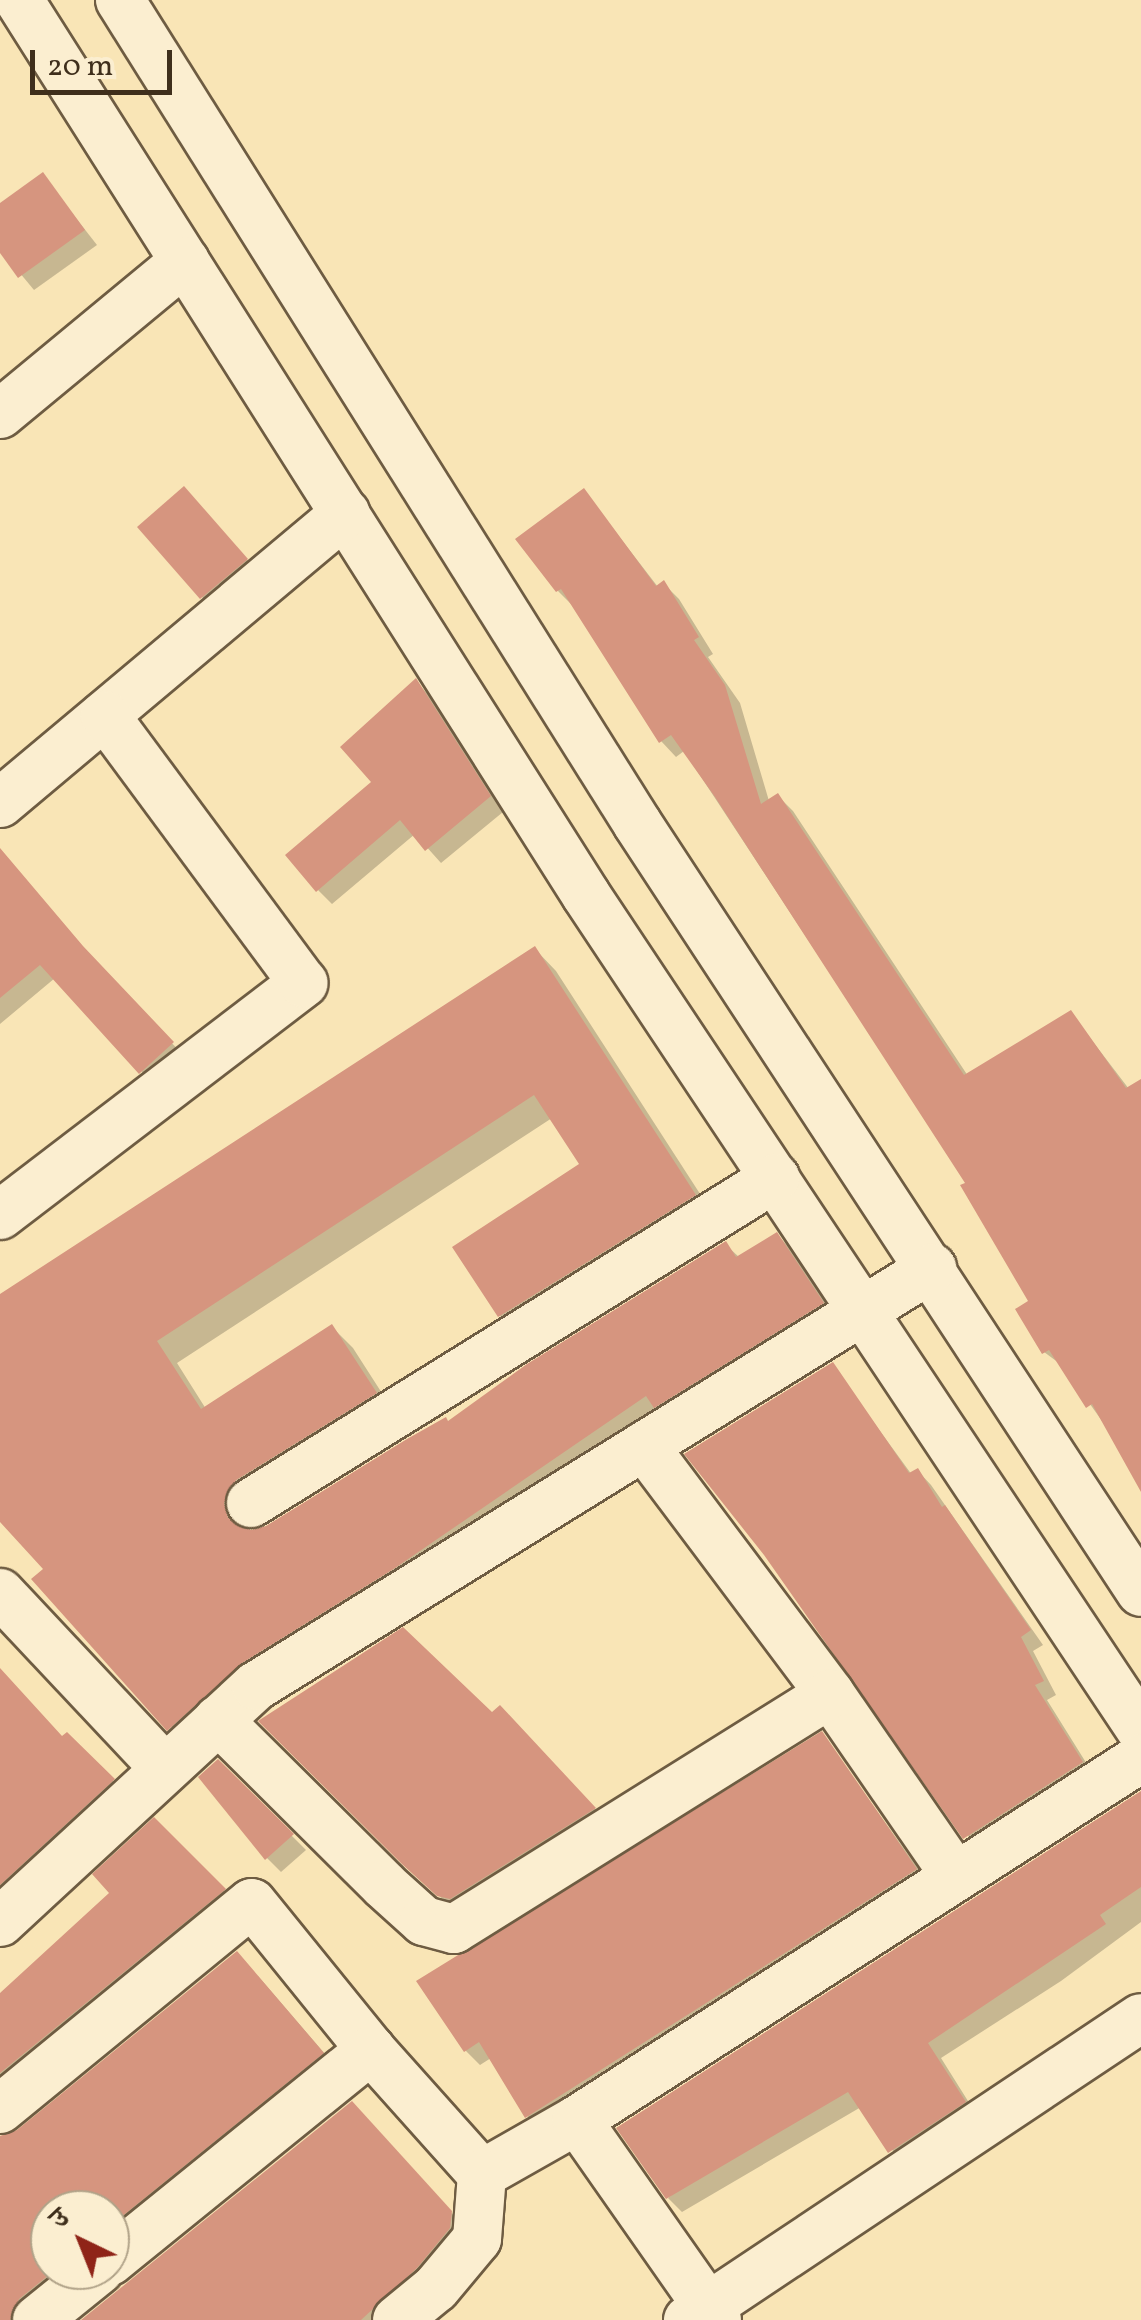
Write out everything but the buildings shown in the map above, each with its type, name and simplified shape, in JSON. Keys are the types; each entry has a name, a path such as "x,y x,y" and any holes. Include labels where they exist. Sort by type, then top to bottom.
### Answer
{"street":[{"path":"19,0 586,895 862,1311 1124,1670 1141,1730"},
{"path":"120,0 636,822 1141,1592"},
{"path":"0,414 185,261"},
{"path":"0,804 345,513"},
{"path":"0,1215 303,983 105,715"},
{"path":"251,1502 775,1178"},
{"path":"0,1922 256,1686 932,1268"},
{"path":"644,1446 830,1694 954,1874"},
{"path":"0,1593 164,1769"},
{"path":"218,1720 384,1886 424,1920 454,1928 830,1694"},
{"path":"482,2174 577,2120 954,1874 1141,1758"},
{"path":"0,2109 252,1903 371,2050 482,2174 476,2238 436,2288 397,2320"},
{"path":"577,2120 704,2314 1141,2018"},
{"path":"130,2245 371,2050"},
{"path":"37,2320 74,2290"}]}
